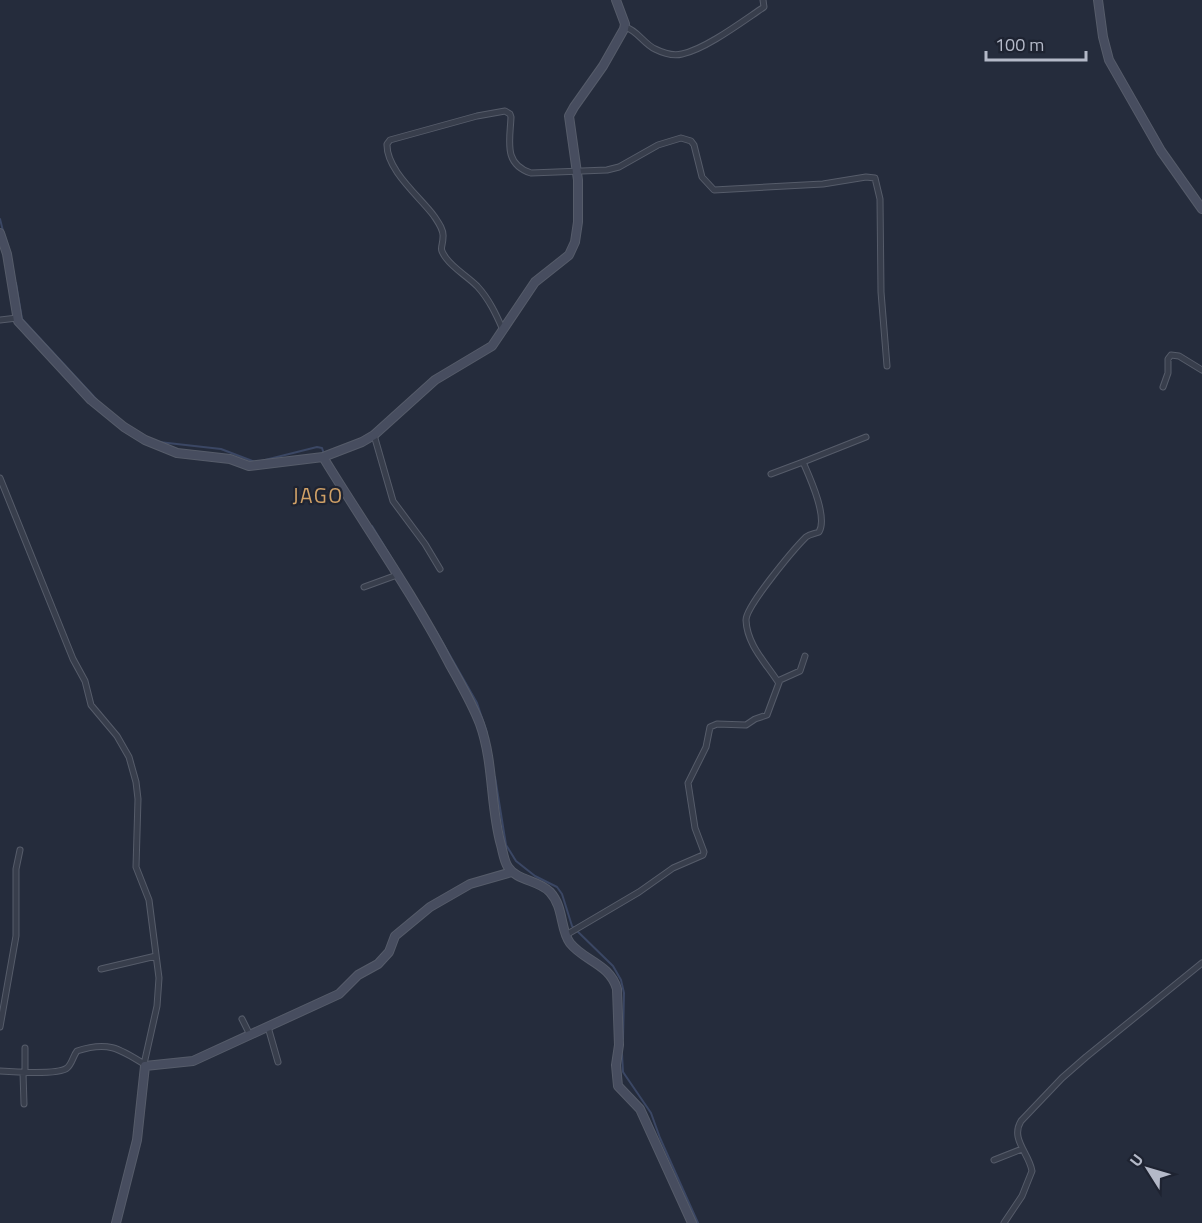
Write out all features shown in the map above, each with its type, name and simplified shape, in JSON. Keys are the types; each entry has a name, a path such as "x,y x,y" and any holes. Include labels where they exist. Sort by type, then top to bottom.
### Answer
{"street":[{"path":"0,233 7,254 17,318 22,327 91,400 124,427 145,440 177,453 230,459 249,466 325,457 374,435 435,380 492,346 535,282 569,255 575,242 578,222 577,170 569,120 571,112 603,66 625,27 616,0"},
{"path":"625,27 630,28 653,49 674,55 684,54 717,38 765,8 763,0"},
{"path":"1098,0 1109,60 1161,151 1202,209"},
{"path":"503,330 486,297 445,256 441,248 443,236 439,224 401,178 389,154 387,144 397,137 505,111 511,117 511,158 521,170 531,173 607,170 658,145 681,138 691,141 694,145 702,177 714,190 823,184 866,177 875,178 880,199 881,292 887,366"},
{"path":"0,320 17,318"},
{"path":"1163,387 1168,373 1168,359 1171,355 1179,356 1202,370"},
{"path":"374,435 393,501 425,544 440,569"},
{"path":"771,474 866,437"},
{"path":"325,457 435,635 480,725 490,771 498,835 506,863 513,872 551,893 560,910 572,945 598,963 615,982 619,1046 616,1071 618,1086 640,1109 692,1223"},
{"path":"778,682 753,645 746,620 750,608 759,595 808,536 819,532 822,526 812,480 803,462"},
{"path":"0,478 73,659 85,681 88,700 117,736 134,771 138,799 136,867 149,900 159,978 157,1006 143,1070 136,1140 116,1223"},
{"path":"364,587 398,575"},
{"path":"568,934 639,892 673,868 703,855 704,852 695,828 688,783 706,747 709,729 712,725 717,724 746,725 758,717 767,716 778,682 782,678 799,672 805,656"},
{"path":"0,1027 16,936 16,869 20,850"},
{"path":"0,1071 24,1073 62,1070 69,1067 77,1051 97,1046 113,1047 145,1065 189,1063 339,994 358,975 384,959 395,936 430,907 470,884 513,872"},
{"path":"101,969 156,956"},
{"path":"1004,1223 1022,1196 1031,1174 1030,1164 1016,1133 1019,1125 1062,1078 1086,1056 1202,963"},
{"path":"242,1019 250,1035"},
{"path":"268,1028 278,1062"},
{"path":"24,1104 25,1048"},
{"path":"994,1160 1022,1149"}],"waterway":[{"path":"0,219 3,231"},
{"path":"16,283 22,319 97,400"},
{"path":"159,442 221,449 255,462"},
{"path":"261,461 317,447 322,448 324,454"},
{"path":"372,526 394,562"},
{"path":"436,631 477,703 487,733"},
{"path":"495,777 506,845 516,861 535,876 557,887 562,894 572,926 613,966 621,980 624,993 623,1039"},
{"path":"622,1054 623,1072 651,1113 698,1223"}],"district":[{"name":"JAGO","path":"318,495"}]}
